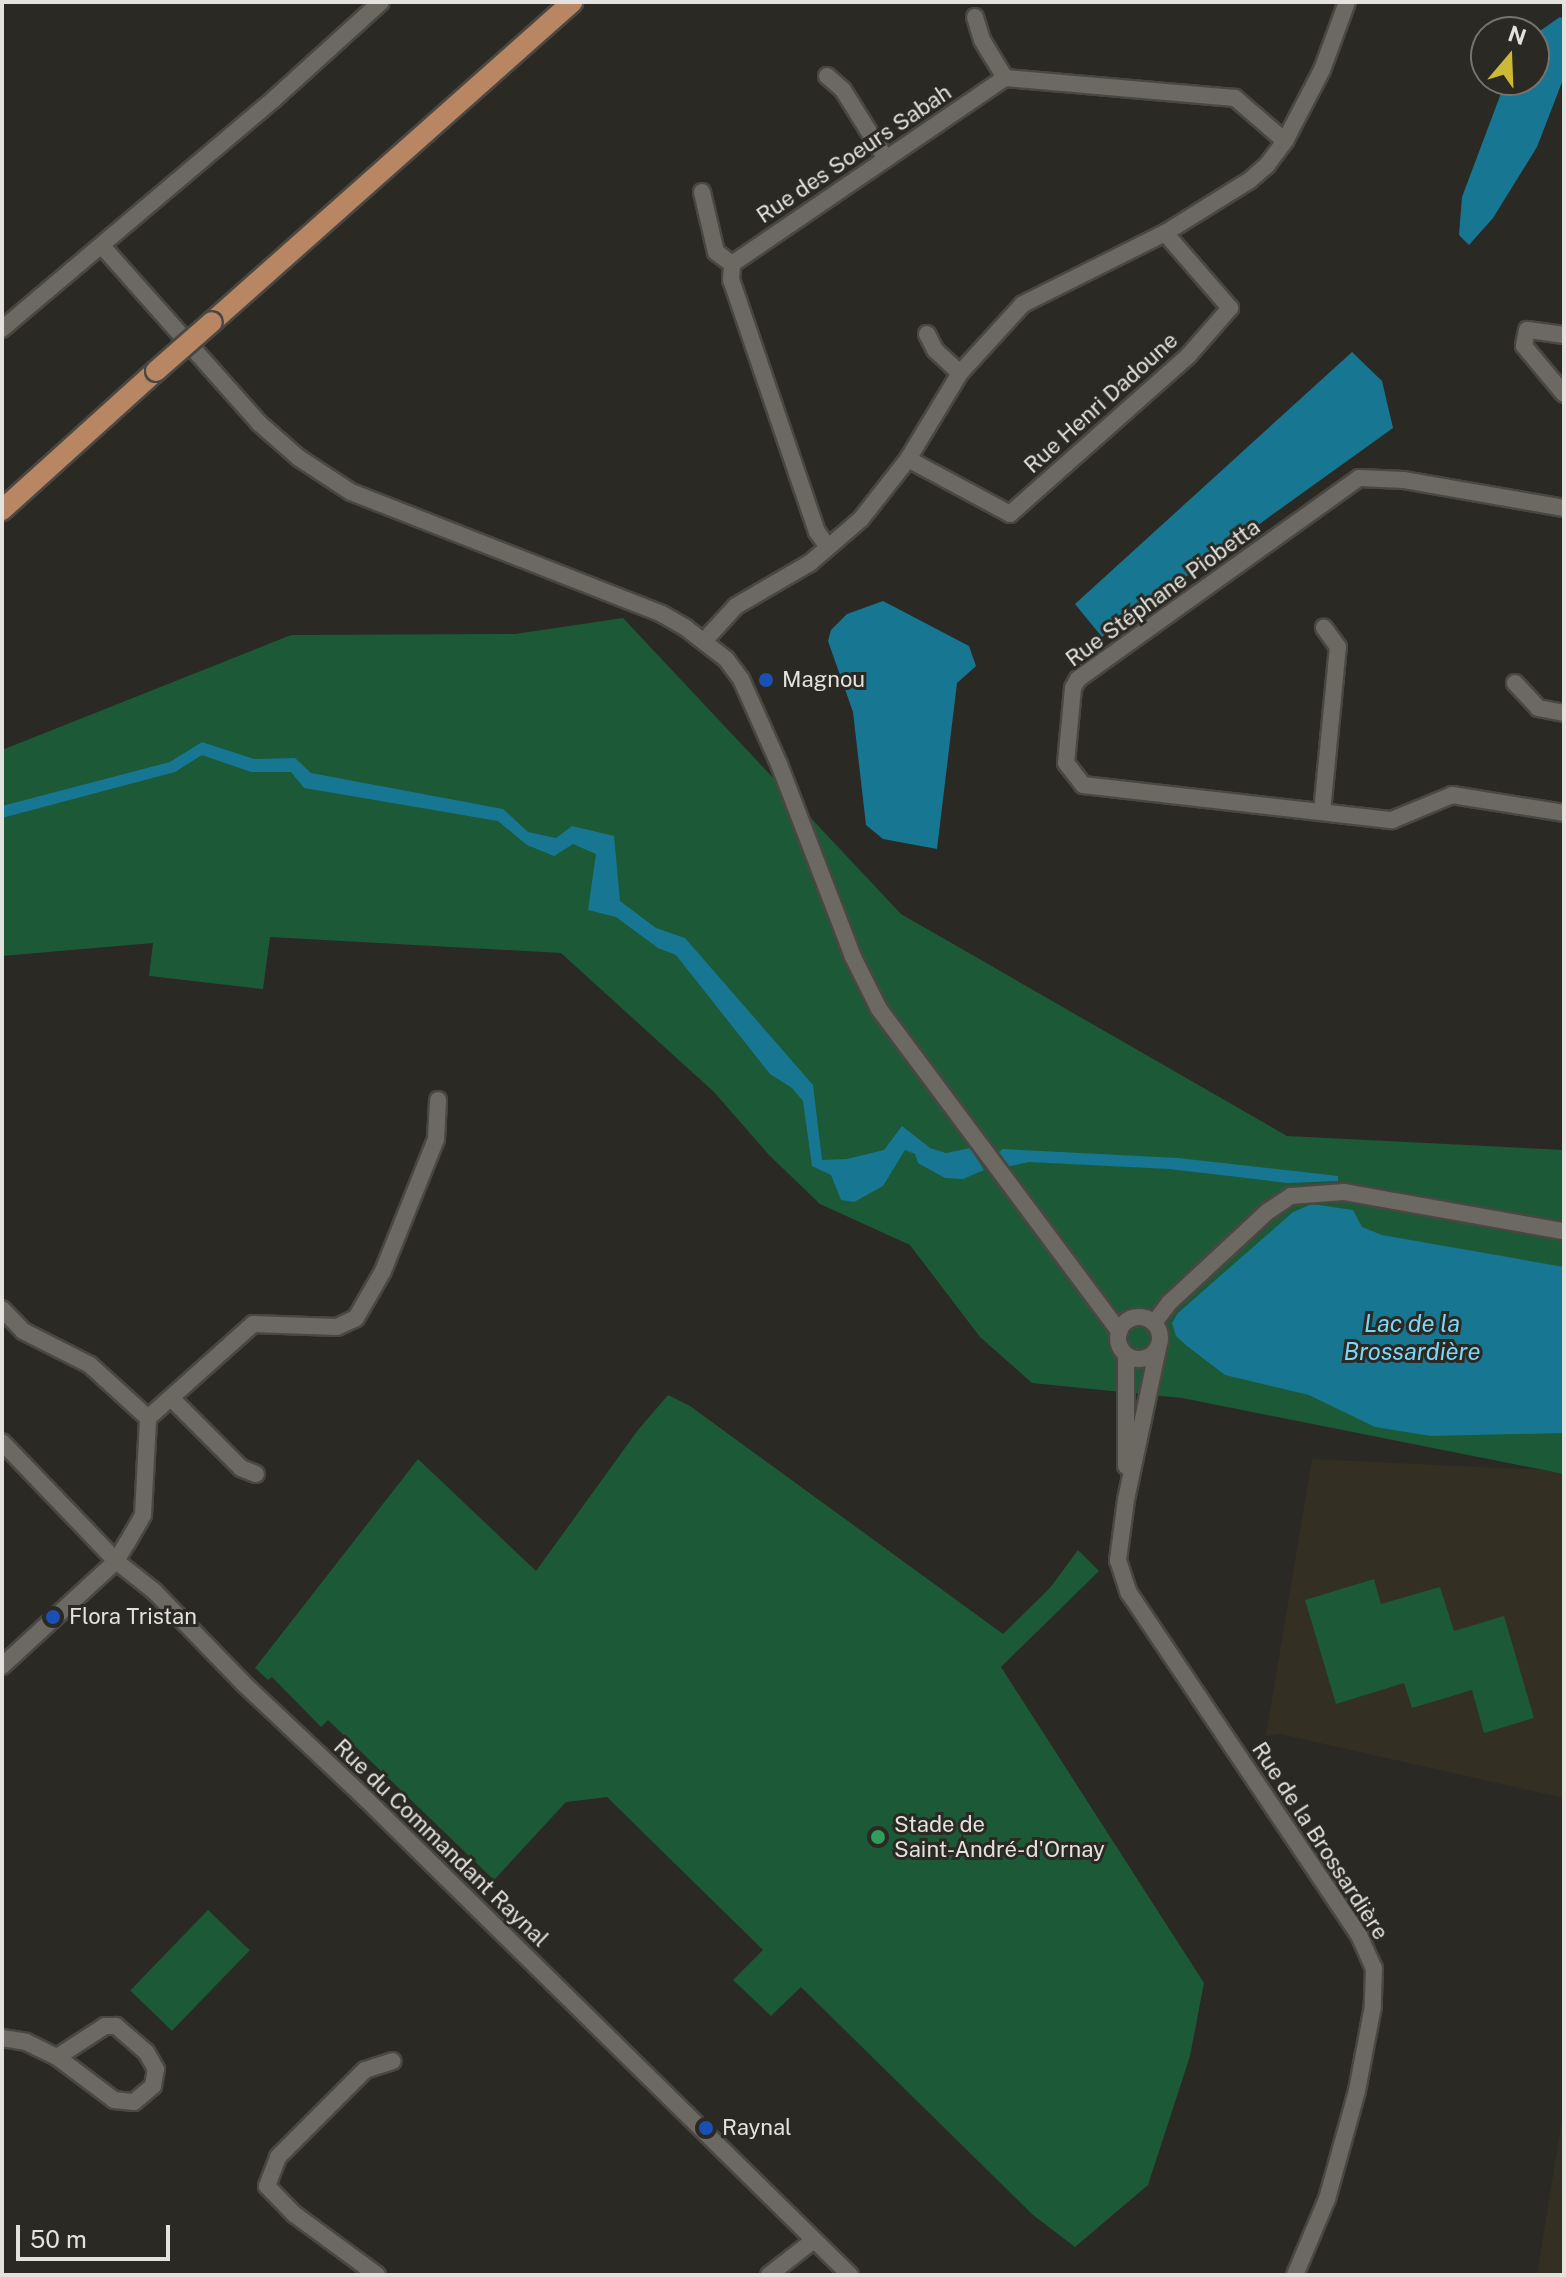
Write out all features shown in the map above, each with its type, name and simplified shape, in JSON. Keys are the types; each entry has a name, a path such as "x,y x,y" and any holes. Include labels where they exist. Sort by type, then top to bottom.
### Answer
{"main road":[{"path":"2,510 572,2"}],"street":[{"path":"2,329 102,246 381,2"},
{"path":"704,641 736,606 810,563 861,519 908,459 960,373 1023,304 1165,233 1250,180 1285,141 1322,70 1347,2"},
{"path":"975,17 982,40 1005,78 1235,98 1285,141"},
{"path":"827,76 843,90 886,159"},
{"name":"Rue des Soeurs Sabah","path":"732,264 1005,78"},
{"path":"702,192 716,252 732,264 731,280 736,295 817,532 828,547"},
{"name":"Rue Henri Dadoune","path":"908,459 1010,514 1188,356 1230,308 1165,233"},
{"path":"102,246 259,423 299,458 351,492 641,605 704,641 741,679 779,764 853,957 879,1009 978,1146 1119,1331 1119,1344 1126,1355 1126,1500"},
{"path":"1563,388 1524,346 1527,330 1564,335"},
{"path":"927,334 935,350 960,373"},
{"name":"Rue Stéphane Piobetta","path":"1564,508 1404,480 1359,478 1078,679 1073,688 1066,763 1083,785 1392,820 1452,795 1564,813"},
{"path":"1322,812 1338,647 1324,628"},
{"path":"1515,683 1538,708 1564,713"},
{"path":"2,1666 116,1561 143,1515 148,1418 253,1324 337,1327 356,1318 383,1271 436,1139 438,1100"},
{"path":"1154,1323 1169,1303 1256,1222 1291,1196 1344,1192 1564,1231"},
{"path":"2,1309 23,1331 90,1365 148,1418"},
{"path":"1119,1331 1135,1318 1154,1323 1160,1335 1126,1500"},
{"path":"1126,1355 1144,1359 1158,1348"},
{"path":"172,1399 241,1468 256,1474"},
{"name":"Rue du Commandant Raynal","path":"2,1442 116,1561 154,1591 244,1684 366,1799 850,2275"},
{"name":"Rue de la Brossardière","path":"1126,1500 1118,1560 1129,1593 1359,1935 1374,1968 1373,2006 1357,2091 1327,2199 1295,2275"},
{"path":"2,2038 26,2042 57,2057 114,2100 134,2102 153,2086 156,2069 146,2052 116,2026 105,2026 57,2057"},
{"path":"377,2275 294,2214 267,2186 278,2157 299,2135 365,2070 393,2061"},
{"path":"769,2275 814,2240"}],"shaded area":[{"path":"1312,1459 1564,1471 1564,1798 1280,1734 1266,1736"},
{"path":"1564,2107 1564,2275 1537,2275"}],"green space":[{"path":"623,618 901,914 1287,1136 1564,1150 1564,1474 1182,1398 1032,1383 980,1337 910,1245 820,1204 769,1155 714,1092 561,953 270,937 263,989 149,976 153,943 2,956 2,750 291,635 515,634"},
{"name":"Stade de Saint-André-d'Ornay","path":"668,1395 690,1406 1003,1634 1050,1588 1078,1550 1099,1571 1001,1667 1204,1983 1190,2056 1148,2185 1075,2247 1033,2215 801,1987 771,2016 733,1980 763,1950 607,1797 566,1802 494,1880 328,1720 321,1727 272,1677 268,1680 255,1668 418,1459 536,1571 638,1430"},
{"path":"1374,1579 1381,1604 1440,1587 1454,1631 1504,1616 1534,1718 1484,1733 1472,1690 1412,1708 1404,1683 1336,1704 1305,1600"},
{"path":"208,1910 250,1950 172,2031 130,1991"}],"water":[{"path":"1560,17 1564,19 1564,77 1537,147 1493,218 1469,245 1459,235 1462,197 1500,96 1550,96 1550,24"},
{"path":"1352,352 1382,381 1393,428 1102,637 1075,604"},
{"path":"883,601 969,646 976,666 957,683 937,849 883,839 866,825 853,712 828,641 831,630 847,614"},
{"path":"202,742 254,759 295,758 311,773 503,809 528,832 556,838 572,826 614,836 620,901 656,928 685,938 813,1085 822,1160 847,1159 884,1150 902,1126 930,1148 946,1153 970,1148 984,1170 963,1179 945,1178 918,1163 915,1154 905,1150 883,1186 854,1202 841,1200 831,1175 812,1166 803,1101 792,1088 770,1074 676,955 658,948 616,917 588,910 596,854 573,844 554,856 527,845 498,821 304,788 291,772 251,772 202,755 175,772 2,818 2,806 170,762"},
{"path":"1003,1149 1178,1158 1338,1176 1338,1181 1288,1183 1169,1169 1029,1162 1006,1167 996,1154"},
{"name":"Lac de la Brossardière","path":"1312,1204 1353,1210 1362,1227 1382,1235 1564,1267 1564,1433 1431,1436 1375,1427 1309,1395 1225,1375 1176,1336 1172,1323 1178,1313 1293,1212"}],"place":[{"name":"Magnou","path":"766,680"},
{"name":"Flora Tristan","path":"53,1617"},
{"name":"Stade de Saint-André-d'Ornay","path":"878,1837"},
{"name":"Raynal","path":"706,2128"}]}
